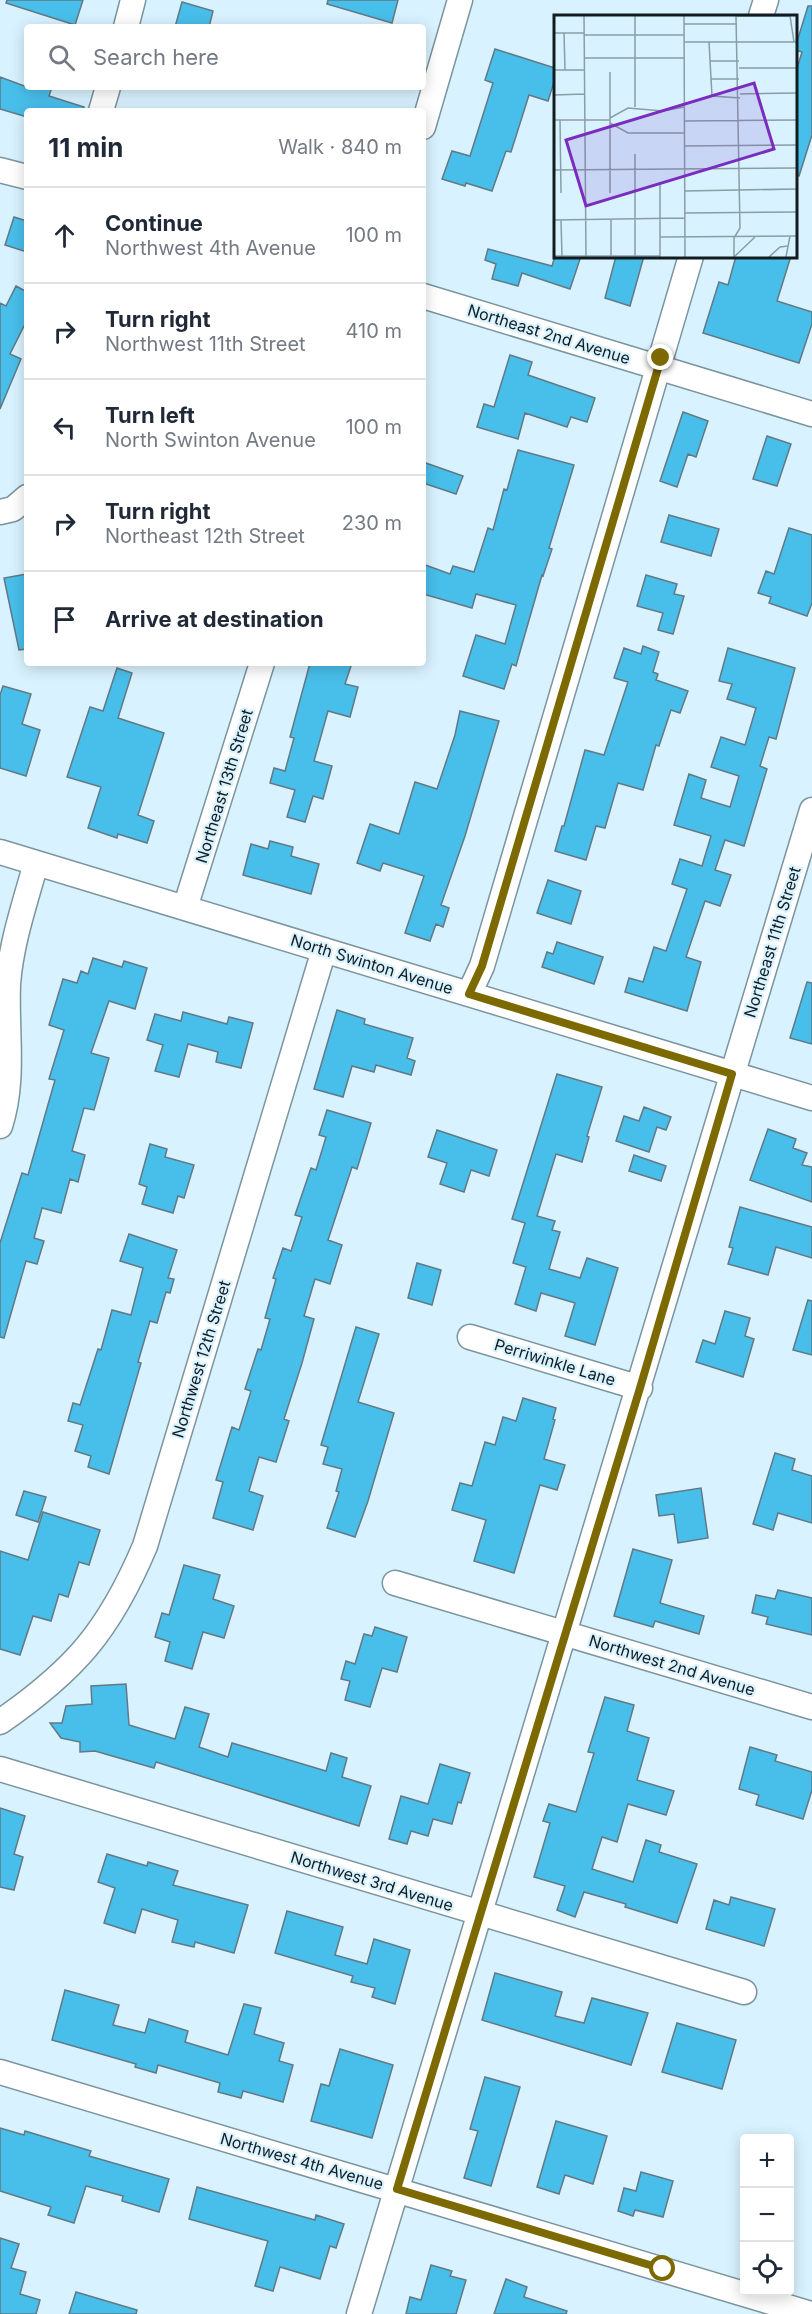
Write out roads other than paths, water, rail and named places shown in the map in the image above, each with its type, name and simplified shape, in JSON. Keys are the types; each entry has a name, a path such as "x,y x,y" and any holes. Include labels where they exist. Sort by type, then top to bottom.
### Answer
{"street":[{"path":"127,24 134,0"},
{"path":"426,117 460,0"},
{"path":"761,15 766,0"},
{"path":"102,108 107,90"},
{"path":"0,170 24,176"},
{"path":"469,994 482,966 690,258"},
{"name":"Northeast 2nd Avenue","path":"426,297 812,414"},
{"path":"0,512 13,508 24,499"},
{"name":"Northeast 13th Street","path":"185,908 261,666"},
{"name":"Northeast 11th Street","path":"360,2314 812,810"},
{"name":"North Swinton Avenue","path":"0,852 812,1098"},
{"path":"0,1126 8,1088 8,981 15,938 36,863"},
{"name":"Northwest 12th Street","path":"0,1722 38,1696 89,1646 128,1586 145,1546 324,950"},
{"name":"Perriwinkle Lane","path":"470,1337 640,1388"},
{"name":"Northwest 2nd Avenue","path":"394,1583 812,1707"},
{"name":"Northwest 3rd Avenue","path":"0,1769 744,1992"},
{"name":"Northwest 4th Avenue","path":"0,2072 811,2314"}]}
